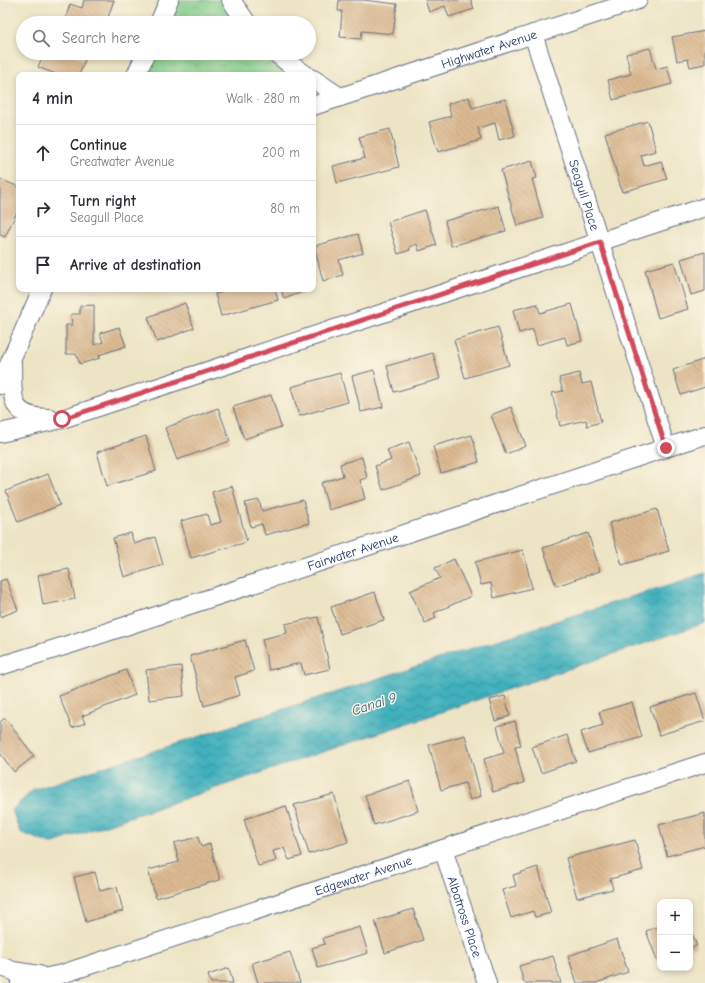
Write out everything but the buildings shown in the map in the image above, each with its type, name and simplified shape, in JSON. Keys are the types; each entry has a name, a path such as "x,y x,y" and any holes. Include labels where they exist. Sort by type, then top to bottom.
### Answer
{"street":[{"path":"162,16 169,0"},
{"path":"231,0 242,16"},
{"name":"Highwater Avenue","path":"316,105 638,0"},
{"name":"Seagull Place","path":"532,34 666,448"},
{"path":"137,72 143,60"},
{"path":"285,60 302,72"},
{"path":"316,81 340,97"},
{"path":"0,433 62,419 705,207"},
{"path":"0,385 41,292"},
{"path":"12,359 15,404 22,413 37,418 62,419"},
{"name":"Fairwater Avenue","path":"0,666 705,435"},
{"name":"Edgewater Avenue","path":"20,983 62,974 705,763"},
{"name":"Albatross Place","path":"444,849 488,983"},
{"path":"0,966 12,971 52,976"}],"green space":[{"path":"170,0 229,0 239,16 163,16"},
{"path":"145,60 281,60 297,72 140,72"}],"water":[{"name":"Canal 9","path":"705,573 705,623 50,844 20,832 12,810 33,790"}],"route":[{"path":"62,419 600,242 666,448"}]}
